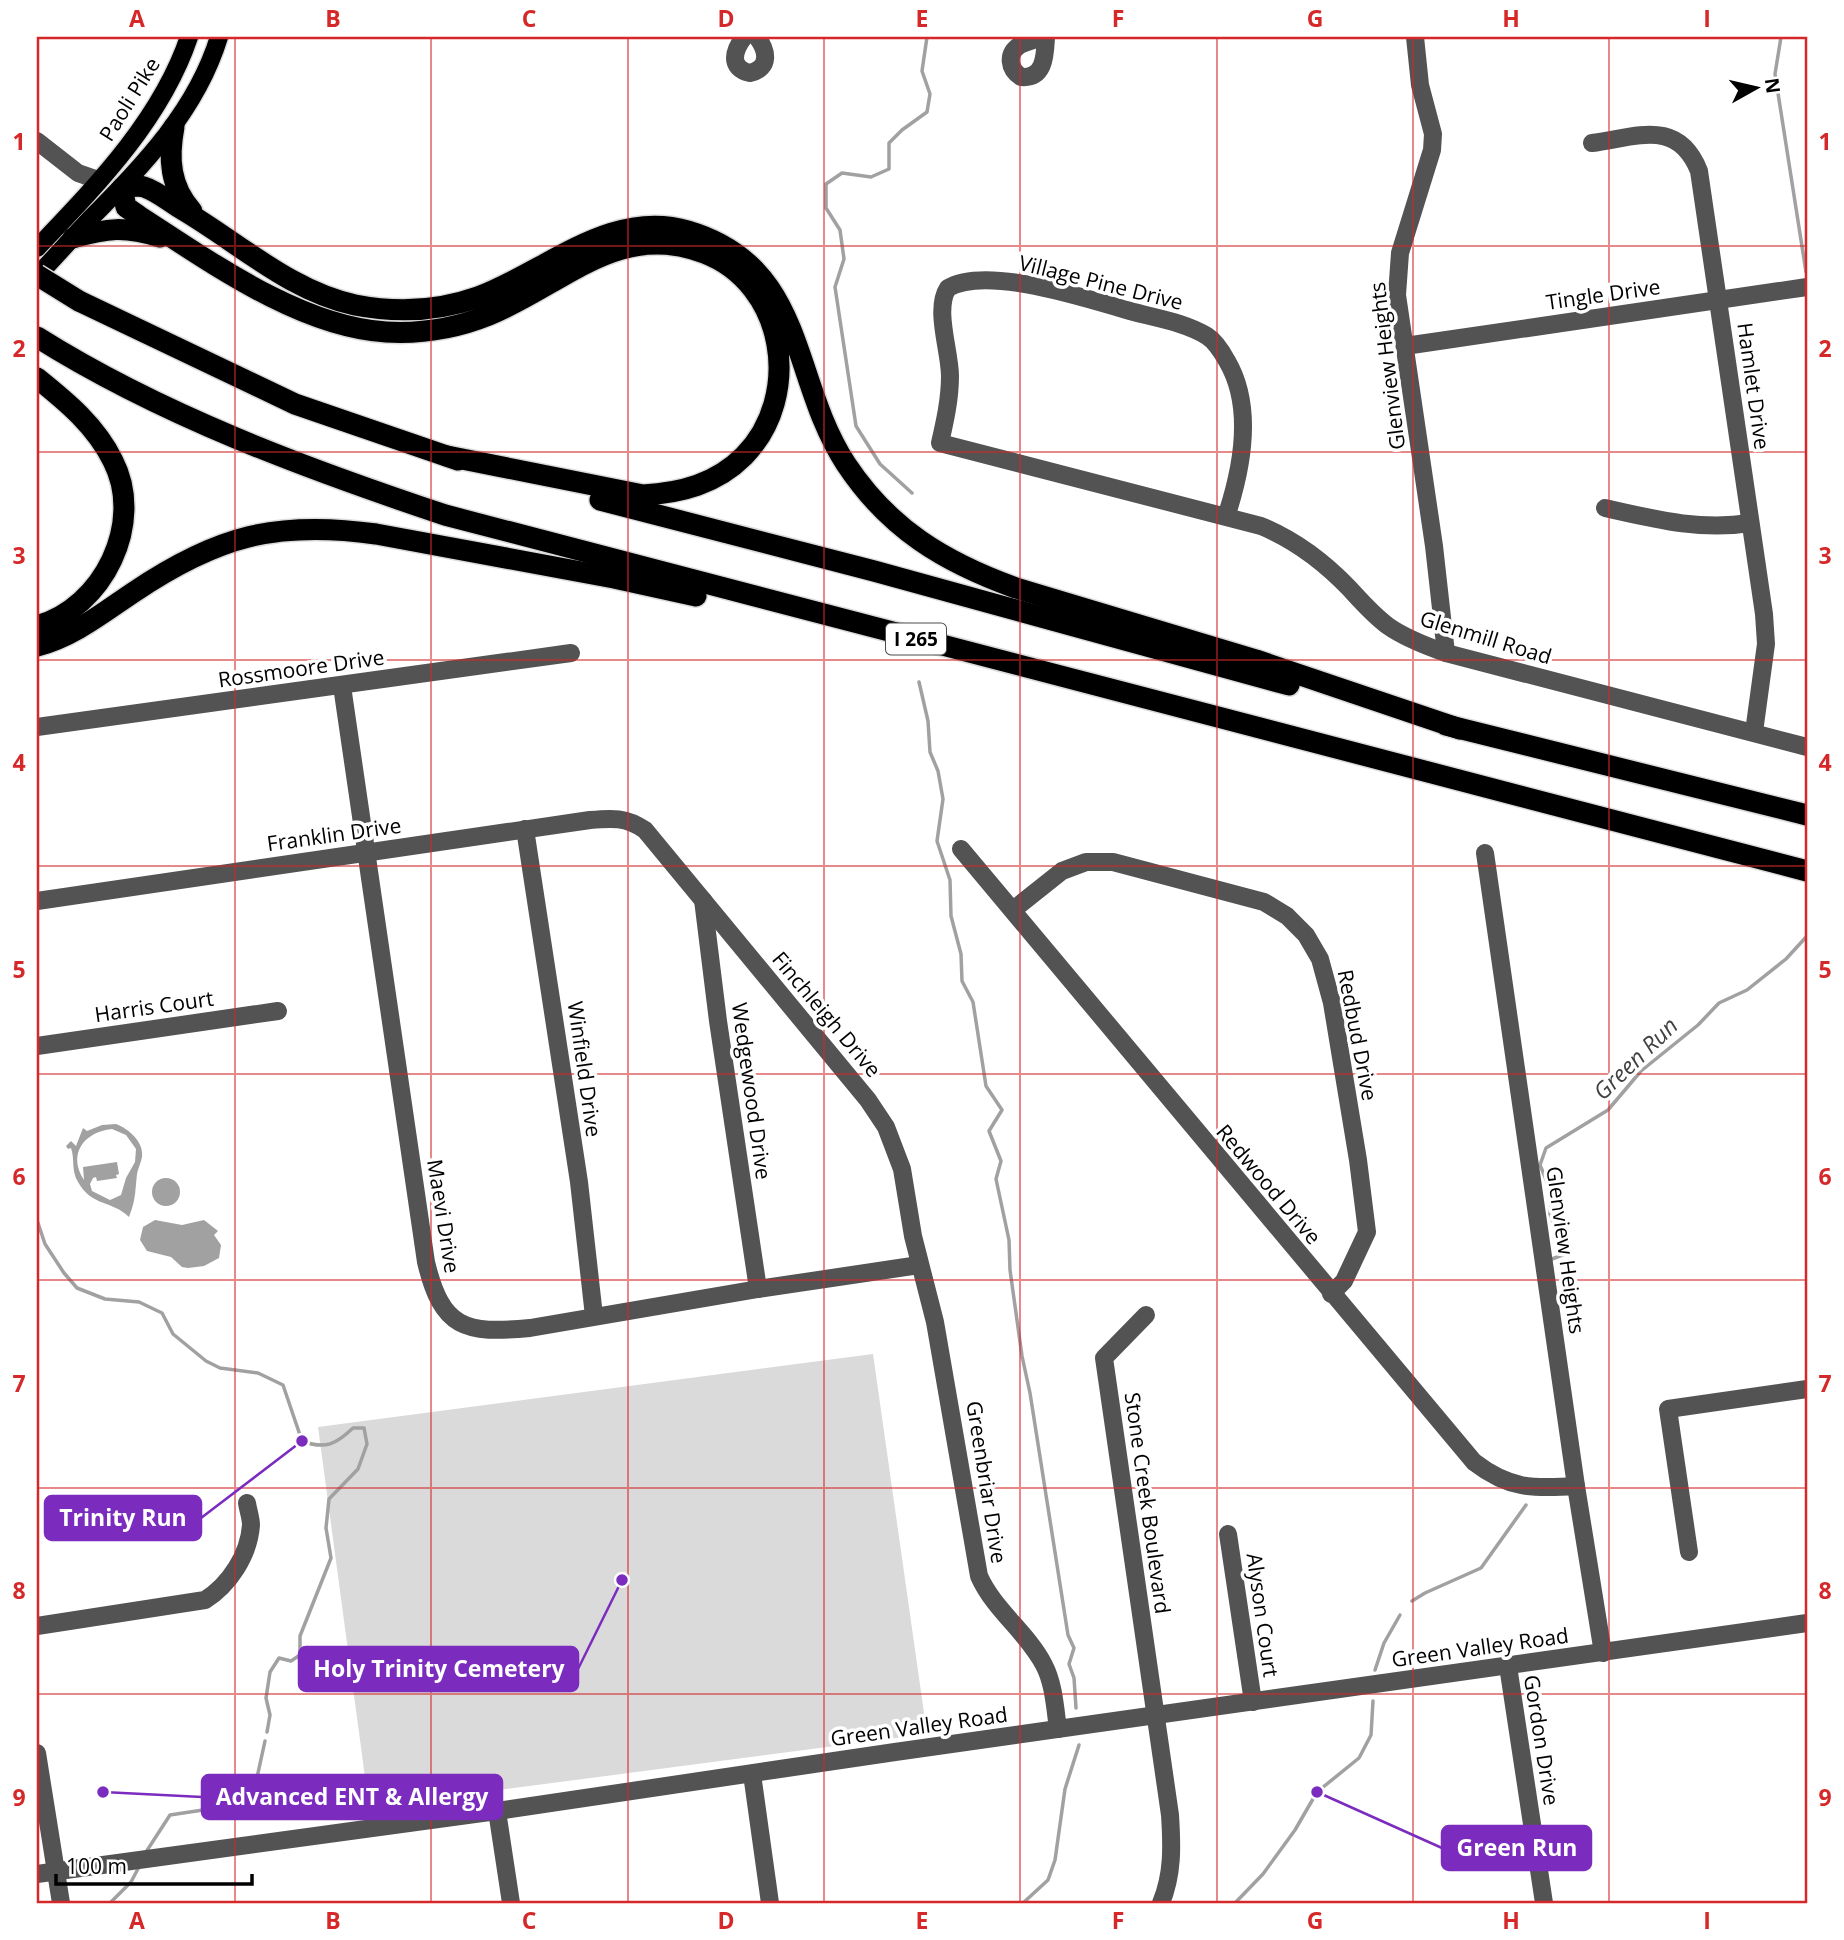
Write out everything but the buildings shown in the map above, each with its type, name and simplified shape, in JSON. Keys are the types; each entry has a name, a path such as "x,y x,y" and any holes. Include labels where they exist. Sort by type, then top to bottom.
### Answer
{"highway":[{"path":"174,127 171,169 178,192 197,215 283,275 327,297 376,309 402,310 450,305 479,296 580,245 606,234 632,228 659,226 686,230 710,238 734,251 771,287 795,339 828,431 844,462 864,490 888,516 936,552 980,575 1016,588 1256,660 1460,729"},
{"path":"219,231 142,186 122,188 126,207 255,288 307,313 358,328 410,332 465,324 490,315 611,252 634,245 659,243 684,246 707,254 730,267 749,284 764,305 775,330 780,356 779,383 773,409 761,434 744,456 723,473 699,486 671,494 643,495 447,456"},
{"path":"73,237 99,230 122,228 179,241"},
{"name":"I 265","path":"37,276 79,301 295,404 528,481 887,575 1352,702 1807,815"},
{"name":"I 265","path":"42,341 86,367 211,426 293,461 446,515 537,541 1807,871"},
{"path":"37,378 85,419 103,441 115,464 124,513 120,538 112,561 99,582 82,600 63,614 37,626"},
{"path":"37,646 71,633 164,572 216,546 246,536 308,528 376,534 893,633"}],"main road":[{"name":"Paoli Pike","path":"37,248 122,155 167,88 189,37"},
{"path":"37,276 155,152 174,127 213,56 219,37"},
{"path":"98,180 122,188"}],"street":[{"path":"744,37 736,47 735,62 744,72 750,73 762,68 765,62 764,48 757,37"},
{"name":"Glenview Heights","path":"1415,37 1420,85 1433,134 1429,165 1400,253 1397,295 1434,546 1446,653"},
{"name":"Hamlet Drive","path":"1591,143 1662,135 1673,138 1689,150 1700,181 1764,614 1766,644 1754,732"},
{"path":"37,141 78,173 98,180"},
{"name":"Village Pine Drive","path":"940,443 949,398 950,375 942,303 948,288 965,282 989,281 1017,283 1080,297 1199,332 1210,338 1228,362 1238,391 1243,439 1233,498 1226,517"},
{"name":"Tingle Drive","path":"1405,346 1807,288"},
{"name":"Glenmill Road","path":"940,443 1261,526 1294,541 1325,564 1399,634 1446,653 1807,747"},
{"path":"1605,508 1681,525 1704,527 1750,523"},
{"name":"Rossmoore Drive","path":"37,727 571,653"},
{"name":"Maevi Drive","path":"342,685 426,1262 432,1289 444,1311 464,1325 489,1330 530,1328 919,1265"},
{"name":"Franklin Drive","path":"37,901 616,818 637,824"},
{"name":"Finchleigh Drive","path":"637,824 645,830 703,900 886,1126 902,1169 919,1265"},
{"name":"Winfield Drive","path":"525,830 579,1182 594,1316"},
{"name":"Redwood Drive","path":"961,849 1474,1462 1497,1478 1521,1486 1542,1489 1576,1486"},
{"name":"Glenview Heights","path":"1485,853 1576,1486 1603,1653"},
{"name":"Redbud Drive","path":"1013,910 1062,871 1086,862 1099,861 1157,873 1250,898 1276,908 1306,935 1320,959 1332,1003 1367,1232 1344,1281 1331,1294"},
{"name":"Wedgewood Drive","path":"703,900 758,1289"},
{"name":"Harris Court","path":"37,1046 278,1011"},
{"name":"Greenbriar Drive","path":"919,1265 935,1322 979,1576 995,1604 1037,1653 1044,1666 1058,1729"},
{"name":"Stone Creek Boulevard","path":"1146,1315 1104,1358 1156,1715"},
{"path":"1689,1552 1668,1409 1807,1389"},
{"path":"37,1626 205,1600 227,1582 247,1545 251,1524 247,1503"},
{"name":"Alyson Court","path":"1228,1534 1253,1702"},
{"name":"Green Valley Road","path":"37,1874 497,1811 1807,1623"},
{"name":"Gordon Drive","path":"1508,1666 1544,1903"},
{"path":"1156,1715 1170,1815 1172,1856 1168,1888 1161,1903"},
{"path":"37,1753 60,1898"},
{"path":"752,1774 770,1903"},
{"path":"497,1811 511,1903"}],"shaded area":[{"path":"102,1125 121,1126 135,1137 141,1146 142,1157 129,1217 89,1196 78,1182 71,1148 66,1146 71,1141 76,1146 83,1128 87,1131","holes":["112,1129 126,1135 136,1149 135,1162 121,1195 110,1200 92,1191 90,1184 96,1177 97,1181 117,1178 117,1162 83,1167 84,1180 79,1170 78,1153 86,1140 102,1131"]},
{"path":"166,1178 176,1182 180,1192 176,1202 166,1206 156,1202 152,1192 156,1182"},
{"path":"155,1220 182,1225 204,1220 218,1231 214,1235 221,1245 219,1258 204,1266 188,1268 182,1267 171,1257 147,1251 140,1240 143,1227"},
{"path":"873,1354 927,1734 369,1807 318,1427"}],"waterway":[{"path":"912,493 880,464 856,426 835,287 844,259 840,230 826,208 826,184 842,173 871,177 889,169 889,143 927,112 930,94 922,71 927,37"},
{"name":"Green Run","path":"1781,37 1775,74 1806,272"},
{"path":"919,682 928,721 930,752 938,771 943,799 937,841 950,880 951,916 961,954 962,981 973,1002 986,1086 1002,1110 989,1131 1001,1161 996,1179 1009,1240 1010,1270 1022,1356 1068,1635 1074,1648 1069,1664 1074,1678 1076,1708"},
{"name":"Green Run","path":"1552,1259 1565,1254 1550,1214 1552,1194 1540,1165 1546,1148 1608,1110 1641,1071 1698,1025 1719,1003 1747,990 1786,959 1807,936"},
{"path":"37,1220 45,1244 77,1288 105,1299 139,1302 162,1313 173,1334 206,1361 220,1368 258,1373 283,1385 302,1441 318,1445 330,1444 353,1428 364,1428 367,1444 358,1469 329,1499 326,1528 331,1558 300,1636 300,1655 291,1661 279,1658 270,1672 266,1698 270,1715 267,1732"},
{"name":"Green Run","path":"1412,1601 1481,1568 1526,1505"},
{"name":"Green Run","path":"1375,1670 1384,1643 1400,1615"},
{"name":"Green Run","path":"1235,1903 1263,1874 1295,1830 1317,1792 1359,1758 1371,1735 1373,1701"},
{"path":"146,1852 170,1815 203,1810 245,1812 251,1805 265,1741"},
{"path":"1023,1903 1048,1880 1055,1860 1065,1789 1079,1745"},
{"path":"110,1903 131,1882 140,1865"}],"place":[{"name":"Trinity Run","path":"302,1441"},
{"name":"Holy Trinity Cemetery","path":"622,1580"},
{"name":"Advanced ENT & Allergy","path":"103,1792"},
{"name":"Green Run","path":"1317,1792"}]}
